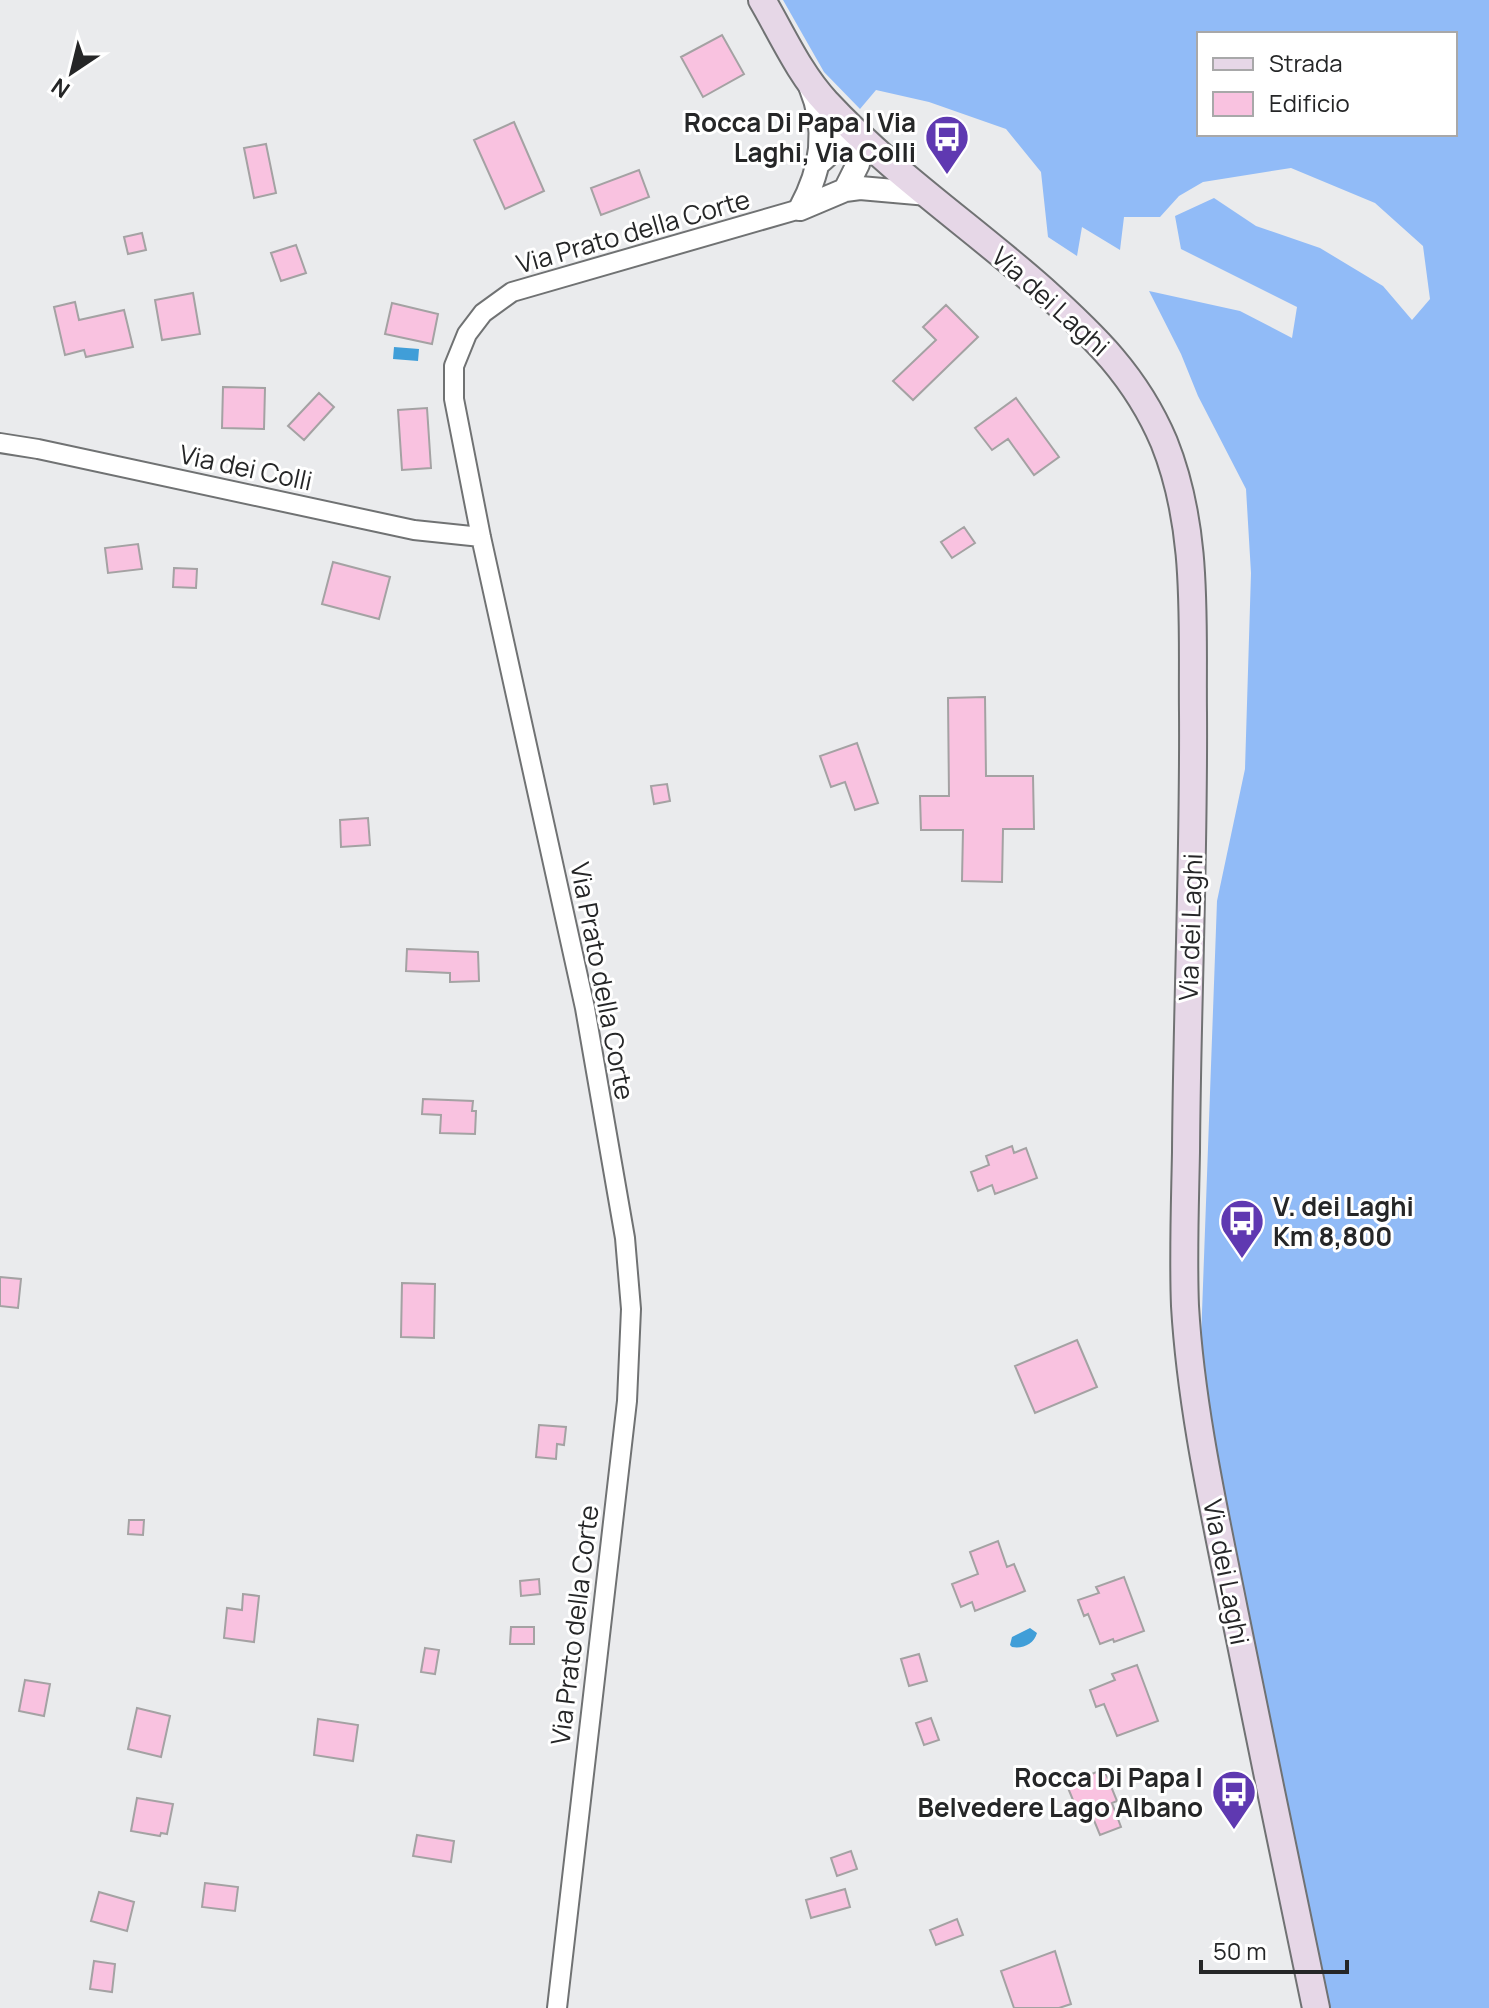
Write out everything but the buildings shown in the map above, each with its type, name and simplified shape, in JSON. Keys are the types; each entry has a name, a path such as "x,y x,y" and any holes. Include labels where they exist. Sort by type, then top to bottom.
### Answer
{"main road":[{"name":"Via dei Laghi","path":"762,0 804,74 823,99 863,138 1028,277 1113,356 1144,401 1172,464 1183,504 1192,567 1192,902 1184,1279 1187,1326 1192,1379 1219,1536 1316,2008"}],"street":[{"path":"800,209 820,162 821,120 804,74"},
{"path":"820,162 838,146 863,138 858,164 845,190"},
{"path":"800,209 845,190 875,188 928,194"},
{"name":"Via Prato della Corte","path":"557,2008 627,1401 630,1286 625,1238 585,1008 481,537 454,399 453,376 461,345 471,326 502,297 524,288 800,209"},
{"name":"Via dei Colli","path":"0,443 414,530 481,537"}],"shaded area":[{"path":"783,0 1489,0 1489,2008 1329,2008 1258,1678 1212,1433 1201,1340 1217,901 1245,769 1251,573 1246,489 1149,291 1240,311 1292,338 1297,307 1181,249 1175,216 1214,198 1256,226 1320,248 1383,286 1412,320 1430,299 1423,246 1375,203 1291,168 1203,182 1179,196 1160,217 1124,217 1120,250 1082,227 1077,256 1048,237 1041,172 1006,129 929,102 876,90 860,109 824,72"},
{"path":"394,347 419,349 418,361 393,359"},
{"path":"1030,1628 1037,1633 1031,1643 1020,1647 1010,1645 1012,1637"}],"place":[{"name":"Rocca Di Papa | Via Laghi, Via Colli","path":"947,176"},
{"name":"V. dei Laghi Km 8,800","path":"1242,1260"},
{"name":"Rocca Di Papa | Belvedere Lago Albano","path":"1234,1831"}]}
